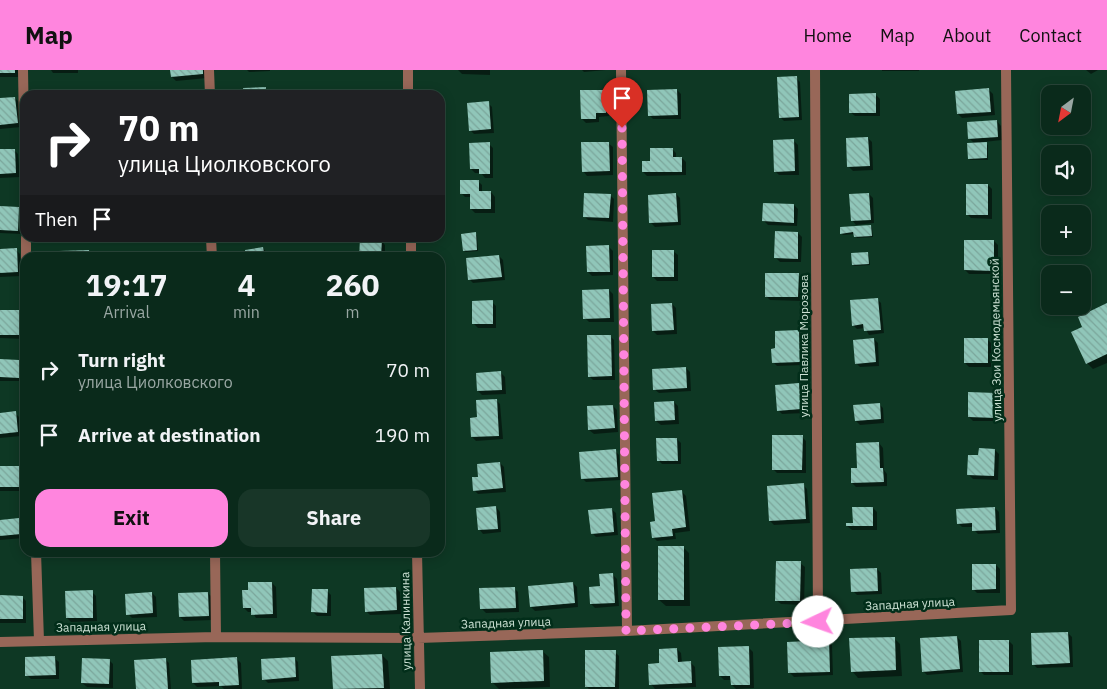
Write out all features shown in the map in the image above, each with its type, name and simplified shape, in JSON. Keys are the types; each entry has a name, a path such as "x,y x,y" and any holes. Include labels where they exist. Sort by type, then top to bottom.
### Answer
{"street":[{"path":"23,70 23,90"},
{"path":"210,70 210,90"},
{"path":"408,70 408,90"},
{"path":"621,70 626,631"},
{"name":"улица Павлика Морозова","path":"815,70 818,622"},
{"name":"улица Зои Космодемьянской","path":"1006,70 1012,610"},
{"path":"36,557 38,641"},
{"path":"215,557 216,637"},
{"name":"улица Калинкина","path":"417,557 420,689"},
{"name":"Западная улица","path":"0,642 216,637 418,638 818,622 1012,610"}],"building":[{"path":"0,70 15,70 15,73 0,73"},
{"path":"170,70 203,70 203,74 171,77"},
{"path":"797,76 799,117 779,118 777,77"},
{"path":"266,87 266,90 243,90 243,88"},
{"path":"989,88 991,112 957,114 955,91"},
{"path":"677,89 678,115 648,116 647,90"},
{"path":"580,90 605,90 606,113 596,113 596,119 581,119"},
{"path":"876,93 876,113 849,113 849,94"},
{"path":"15,97 18,123 0,125 0,98"},
{"path":"489,101 491,129 469,131 467,103"},
{"path":"997,120 998,137 968,139 967,122"},
{"path":"868,137 870,166 847,167 846,138"},
{"path":"794,139 795,171 774,172 773,140"},
{"path":"490,142 490,174 479,174 479,169 470,169 469,143"},
{"path":"581,142 609,142 610,171 582,172"},
{"path":"987,142 987,158 968,159 967,143"},
{"path":"650,148 673,148 673,157 682,157 682,172 642,172 642,161 650,161"},
{"path":"0,149 15,149 16,173 0,174"},
{"path":"460,180 479,180 479,191 491,191 491,209 470,209 470,194 460,194"},
{"path":"966,184 988,184 988,215 966,215"},
{"path":"584,193 611,194 609,218 583,217"},
{"path":"676,193 678,222 649,223 648,195"},
{"path":"869,193 871,220 851,221 849,194"},
{"path":"763,203 794,204 794,223 762,221"},
{"path":"0,206 19,207 18,231 0,230"},
{"path":"871,225 872,236 854,237 853,232 840,234 840,227"},
{"path":"775,231 798,232 798,259 774,258"},
{"path":"476,232 477,250 463,251 461,234"},
{"path":"964,240 994,240 994,271 964,270"},
{"path":"360,242 382,242 381,252 359,252"},
{"path":"609,245 610,272 587,272 586,246"},
{"path":"263,247 264,252 245,252 245,250"},
{"path":"17,248 18,272 0,273 0,249"},
{"path":"89,250 89,252 59,252"},
{"path":"652,250 674,250 674,277 652,277"},
{"path":"868,252 869,264 852,265 851,253"},
{"path":"499,255 502,277 468,280 466,258"},
{"path":"765,273 799,273 798,297 765,297"},
{"path":"609,289 610,318 583,319 582,290"},
{"path":"878,298 881,330 864,331 863,324 852,326 850,300"},
{"path":"493,300 493,324 472,324 472,301"},
{"path":"672,303 674,330 652,331 651,304"},
{"path":"1107,303 1107,354 1086,364 1071,332 1082,327 1078,317 1091,315 1091,311"},
{"path":"0,310 20,310 20,335 0,335"},
{"path":"799,330 800,362 772,363 771,349 775,348 775,331"},
{"path":"587,335 611,335 612,376 588,377"},
{"path":"874,338 876,362 855,364 853,340"},
{"path":"964,338 988,338 988,363 964,363"},
{"path":"0,359 19,360 19,378 0,377"},
{"path":"686,367 687,388 653,390 652,369"},
{"path":"501,371 502,390 477,391 476,373"},
{"path":"799,383 801,409 777,411 775,385"},
{"path":"968,392 996,393 996,418 968,417"},
{"path":"497,399 499,436 471,437 470,418 477,417 476,400"},
{"path":"674,401 675,420 655,421 654,402"},
{"path":"880,403 881,419 855,421 853,405"},
{"path":"613,405 615,428 588,430 587,406"},
{"path":"16,411 18,432 0,434 0,413"},
{"path":"772,435 803,435 802,470 772,470"},
{"path":"656,438 677,438 678,461 657,461"},
{"path":"879,442 880,468 883,468 884,482 851,483 851,468 857,468 856,443"},
{"path":"979,448 995,449 994,476 967,475 968,455 978,455"},
{"path":"616,449 618,477 581,479 579,452"},
{"path":"500,462 503,488 473,491 472,477 478,477 477,464"},
{"path":"0,466 19,466 19,487 0,487"},
{"path":"804,483 806,519 769,521 767,486"},
{"path":"682,490 686,527 672,529 673,536 652,538 650,522 655,521 652,493"},
{"path":"496,506 498,529 478,530 476,508"},
{"path":"852,507 873,507 873,526 846,526 846,523 853,523"},
{"path":"995,507 996,530 972,531 972,523 957,524 956,509"},
{"path":"612,508 614,532 591,534 588,510"},
{"path":"19,518 20,534 0,536 0,520"},
{"path":"658,546 684,546 684,600 658,600"},
{"path":"776,561 801,561 800,601 775,601"},
{"path":"972,564 996,564 996,589 972,590"},
{"path":"877,568 878,591 851,592 850,569"},
{"path":"613,573 615,603 590,604 589,587 600,586 599,574"},
{"path":"248,582 272,582 273,614 251,615 251,608 243,608 242,590 248,590"},
{"path":"573,582 575,603 530,607 528,586"},
{"path":"396,587 397,610 365,612 364,588"},
{"path":"515,587 516,608 480,609 479,588"},
{"path":"312,589 328,589 327,613 311,612"},
{"path":"93,590 93,618 66,618 65,591"},
{"path":"152,592 153,613 126,615 125,594"},
{"path":"208,592 209,616 179,617 178,593"},
{"path":"0,595 23,596 23,619 0,619"},
{"path":"1068,632 1070,663 1032,665 1031,633"},
{"path":"957,636 960,669 922,672 920,638"},
{"path":"895,637 896,670 851,672 849,638"},
{"path":"829,640 830,672 788,673 787,642"},
{"path":"979,640 1009,640 1009,672 979,672"},
{"path":"749,646 750,685 731,685 730,676 719,676 718,647"},
{"path":"677,648 678,662 691,661 692,683 649,685 648,664 659,663 659,649"},
{"path":"543,650 544,681 491,683 490,652"},
{"path":"585,650 616,650 615,687 585,687"},
{"path":"382,654 384,688 333,689 331,656"},
{"path":"55,656 56,675 25,676 25,657"},
{"path":"237,657 239,685 219,686 219,682 192,683 191,660"},
{"path":"295,657 296,677 262,680 261,659"},
{"path":"82,658 110,659 109,684 81,683"},
{"path":"166,658 168,689 136,689 134,660"}],"route":[{"path":"622,128 626,631 818,622"}]}
